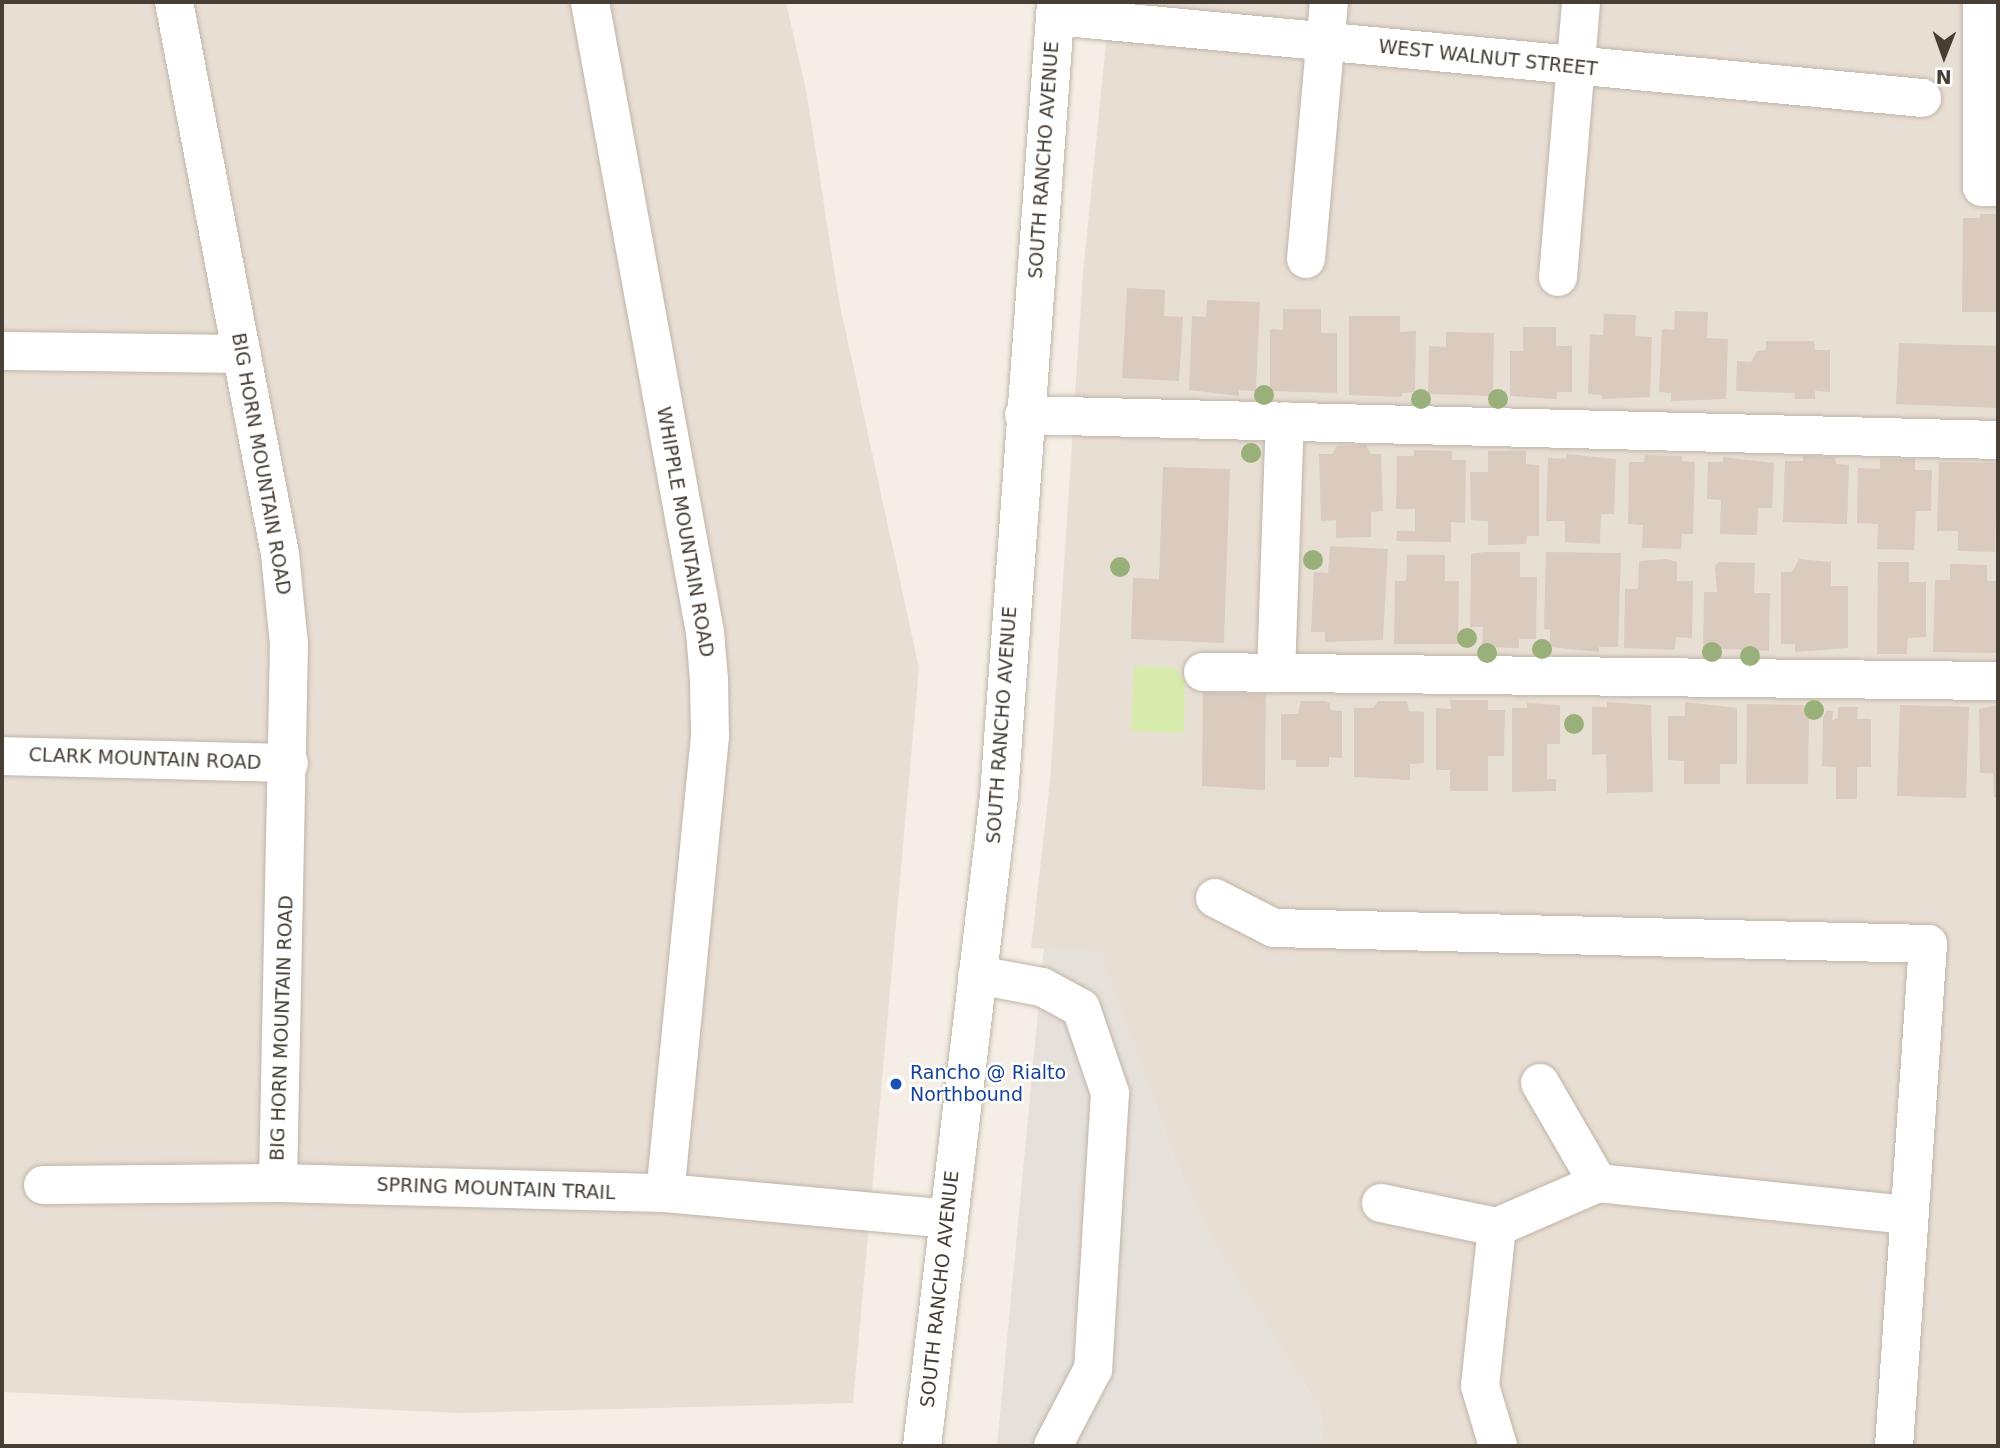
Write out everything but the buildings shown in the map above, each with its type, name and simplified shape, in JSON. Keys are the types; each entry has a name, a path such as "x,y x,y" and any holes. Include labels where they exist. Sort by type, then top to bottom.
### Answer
{"street":[{"name":"BIG HORN MOUNTAIN ROAD","path":"174,2 280,554 289,644 289,763 278,1183"},
{"name":"WHIPPLE MOUNTAIN ROAD","path":"590,2 705,632 709,680 710,736 665,1194"},
{"path":"1306,260 1329,2"},
{"path":"1558,277 1581,2"},
{"path":"1982,2 1982,187 1998,187"},
{"name":"WEST WALNUT STREET","path":"1056,9 1325,42 1922,98"},
{"name":"SOUTH RANCHO AVENUE","path":"922,1446 999,796 1024,415 1056,9"},
{"path":"2,351 242,354"},
{"path":"1024,415 1998,440"},
{"path":"1276,673 1285,421"},
{"path":"1203,672 1998,681"},
{"name":"CLARK MOUNTAIN ROAD","path":"2,756 289,763"},
{"path":"1215,898 1274,928 1928,944 1908,1215 1895,1446"},
{"path":"977,975 1042,987 1081,1008 1110,1093 1093,1369 1053,1446"},
{"path":"1540,1083 1598,1183"},
{"name":"SPRING MOUNTAIN TRAIL","path":"43,1185 278,1183 665,1194 948,1219"},
{"path":"1381,1203 1497,1227 1598,1183 1908,1215"},
{"path":"1497,1227 1480,1386 1498,1446"}],"shaded area":[{"path":"2,2 786,2 807,95 839,301 919,668 853,1403 458,1413 2,1392"},
{"path":"1110,2 1998,2 1998,1446 1322,1446 1320,1409 1212,1241 1176,1163 1099,951 1031,948 1050,781 1083,273"},
{"path":"1044,948 1099,950 1176,1163 1212,1241 1320,1409 1322,1446 997,1446"}],"green space":[{"path":"1134,666 1174,667 1185,681 1184,733 1131,731"}],"place":[{"name":"Rancho @ Rialto Northbound","path":"896,1084"}]}
